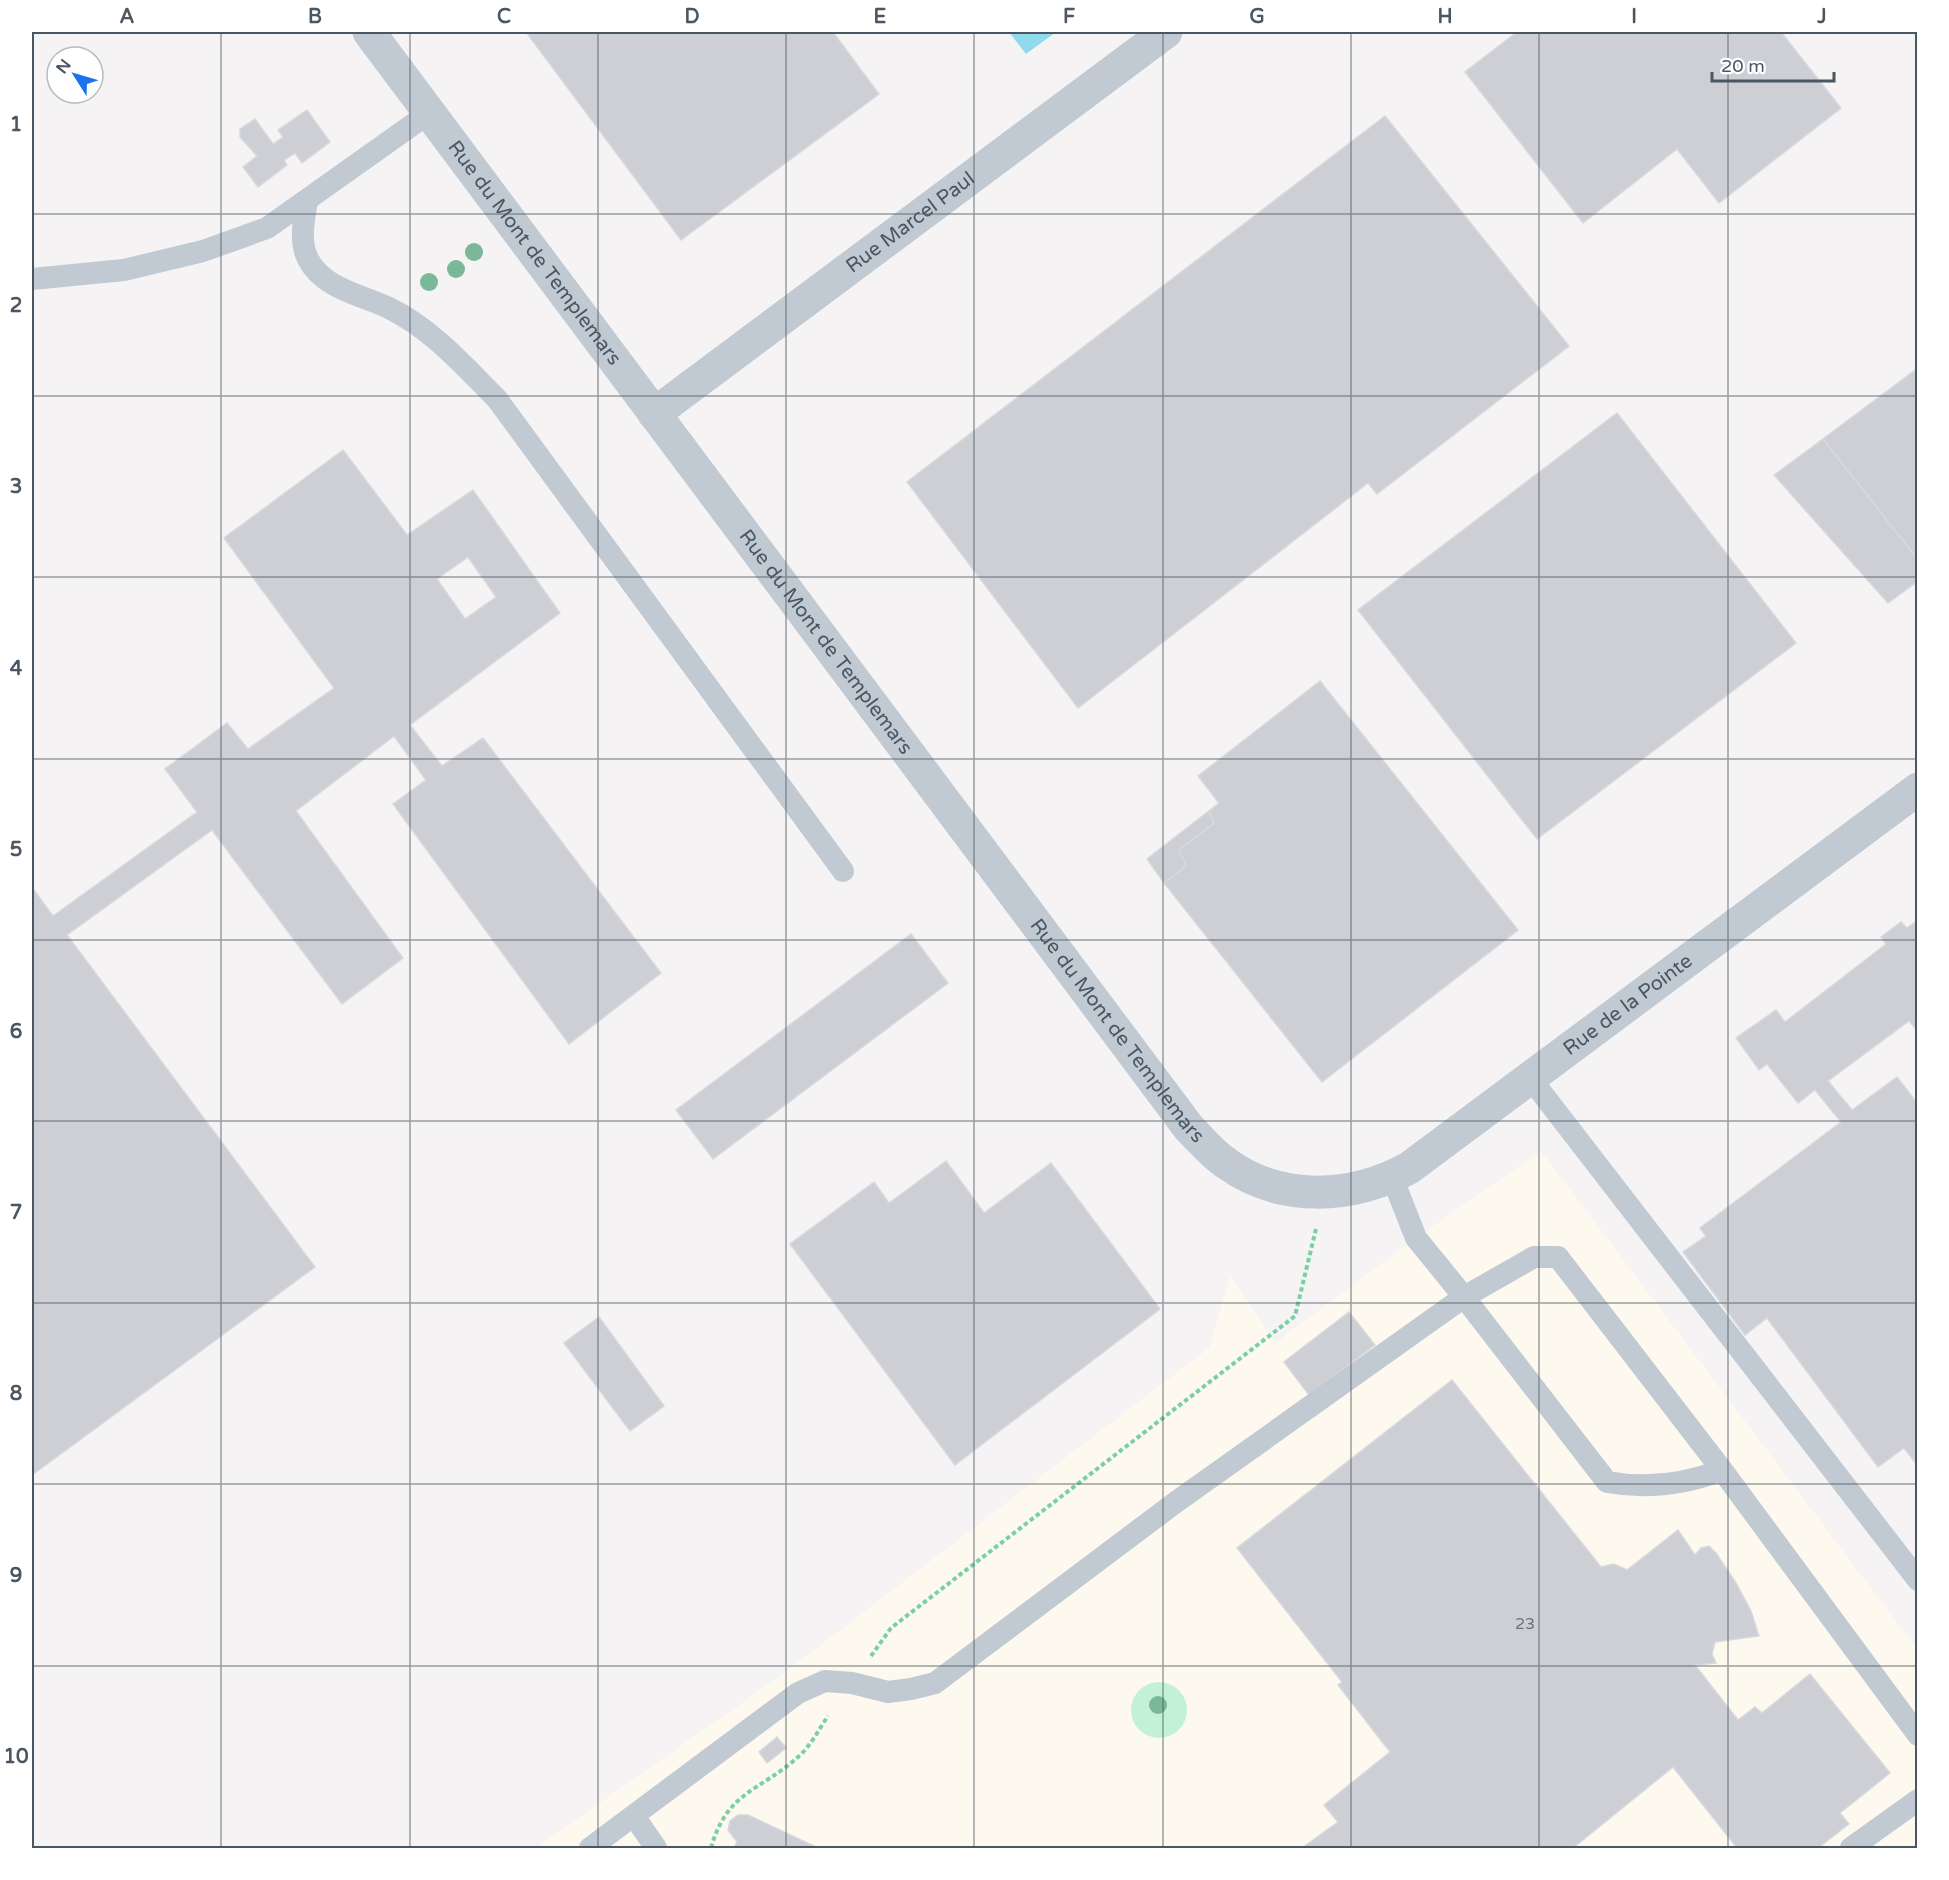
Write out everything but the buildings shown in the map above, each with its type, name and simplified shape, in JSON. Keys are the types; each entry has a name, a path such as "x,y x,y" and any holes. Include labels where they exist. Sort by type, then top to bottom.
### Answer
{"street":[{"name":"Rue du Mont de Templemars","path":"369,32 1190,1128 1225,1163 1245,1175 1289,1190 1325,1193"},
{"name":"Rue Marcel Paul","path":"654,414 1166,32"},
{"name":"Rue de la Pointe","path":"1325,1193 1375,1184 1409,1168 1917,789"}],"lane":[{"path":"32,279 124,270 203,251 267,228 429,113"},
{"path":"306,201 302,230 307,259 319,272 343,290 389,308 436,338 497,399 843,871"},
{"path":"1531,1078 1917,1580"},
{"path":"1392,1177 1416,1238 1607,1482 1628,1486 1672,1483 1698,1480 1722,1470"},
{"path":"590,1848 798,1693 825,1681 852,1683 888,1692 935,1683 1176,1503 1464,1297 1534,1257 1558,1257 1722,1470 1917,1735"},
{"path":"1851,1848 1917,1800"},
{"path":"634,1816 656,1848"}],"path":[{"path":"711,1848 717,1824 738,1799 800,1756 891,1628 1295,1316 1325,1193"}],"shaded area":[{"path":"1541,1151 1917,1649 1917,1848 536,1848 780,1676 1209,1348 1230,1276 1275,1343 1416,1238"}],"green space":[{"path":"1154,1682 1164,1682 1179,1690 1185,1699 1187,1710 1185,1721 1179,1730 1164,1738 1154,1738 1143,1733 1136,1726 1131,1715 1131,1705 1136,1694 1143,1687"}],"water":[{"path":"1009,32 1056,32 1026,54"}]}
